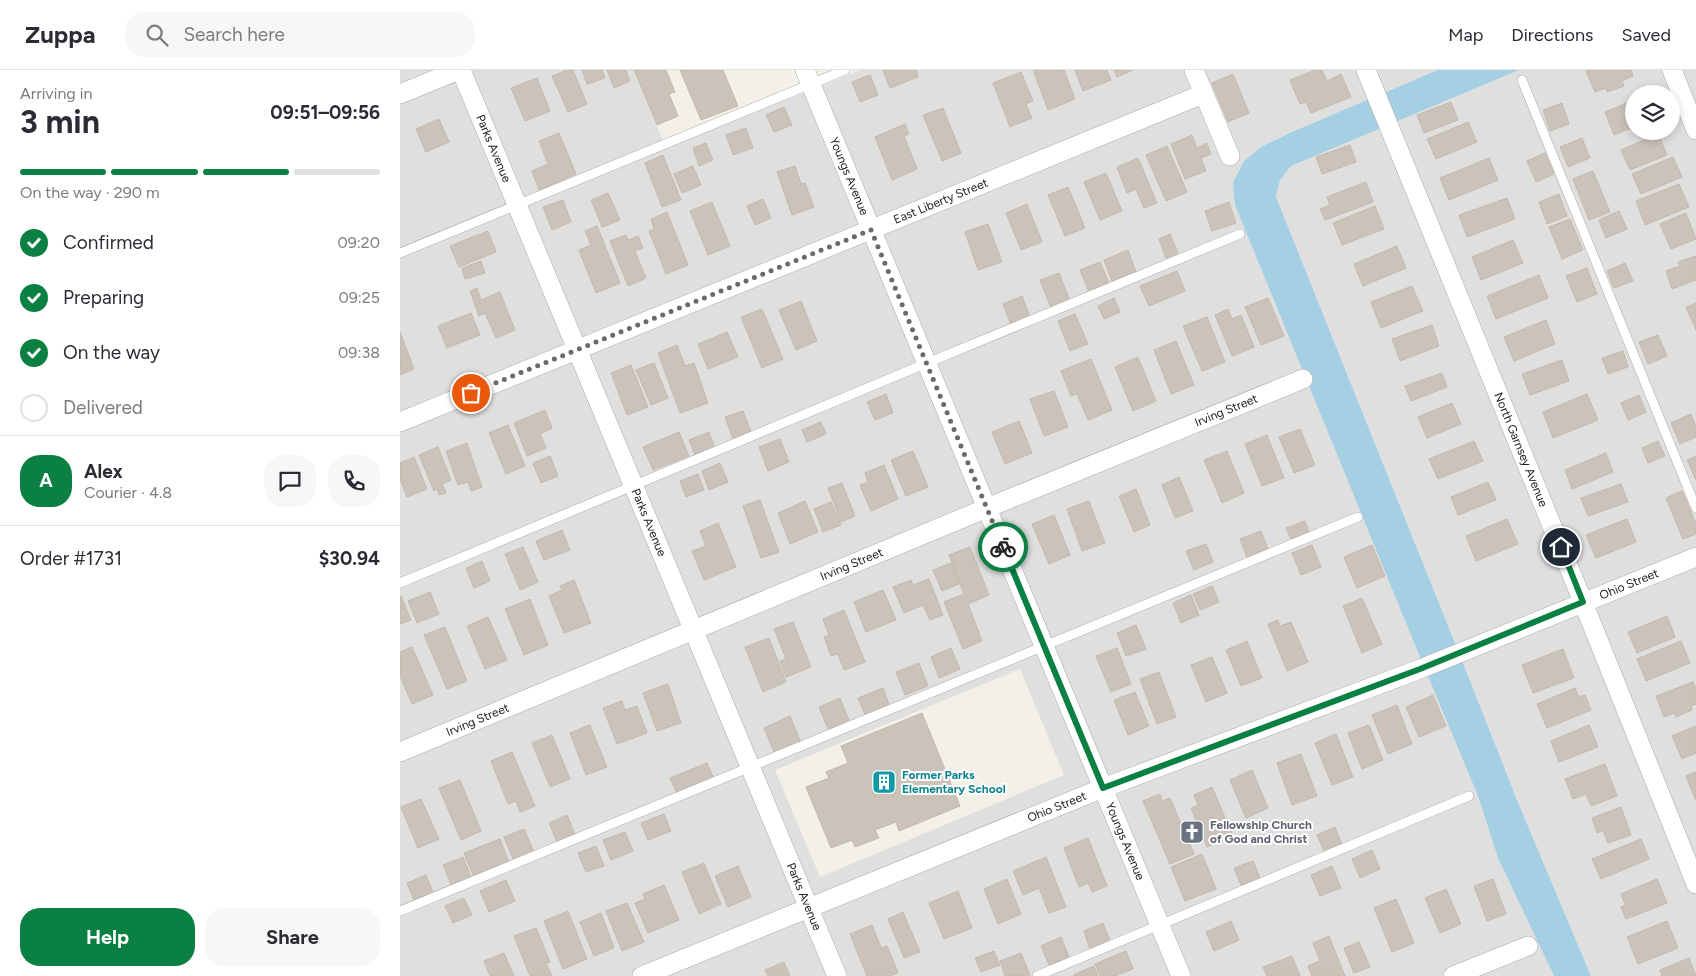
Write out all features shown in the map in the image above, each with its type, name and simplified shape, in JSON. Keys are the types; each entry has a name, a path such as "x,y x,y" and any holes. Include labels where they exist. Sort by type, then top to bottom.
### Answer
{"street":[{"path":"400,94 460,70"},
{"name":"Parks Avenue","path":"460,70 837,976"},
{"path":"1194,70 1230,156"},
{"name":"North Garnsey Avenue","path":"1366,70 1696,884"},
{"path":"1672,70 1696,130"},
{"name":"Youngs Avenue","path":"808,77 1181,976"},
{"name":"East Liberty Street","path":"400,422 1204,94"},
{"name":"Irving Street","path":"400,752 1303,379"},
{"name":"Ohio Street","path":"642,976 1103,788 1420,669 1696,557"},
{"path":"1453,976 1528,946"}],"lane":[{"path":"400,253 517,205 808,77 844,70"},
{"path":"1522,80 1696,508"},
{"path":"400,583 1240,234"},
{"path":"400,911 1358,517"},
{"path":"1037,976 1469,796"}],"shaded area":[{"path":"400,70 633,70 666,148 860,70 1440,70 1244,161 1233,182 1422,662 1478,796 1498,858 1554,976 400,976","holes":["1020,669 1064,775 820,877 775,770"]},
{"path":"1519,70 1696,70 1696,976 1591,976 1517,800 1276,197 1280,180 1291,166"}],"water":[{"path":"1438,70 1519,70 1291,166 1280,180 1276,197 1517,800 1591,976 1554,976 1498,858 1478,796 1235,205 1233,182 1244,161 1261,147"}],"building":[{"path":"567,70 573,70 587,104 568,112 552,76"},
{"path":"582,70 602,70 605,78 587,84"},
{"path":"607,70 626,70 630,81 614,88"},
{"path":"634,70 666,70 675,92 669,94 678,116 657,125"},
{"path":"680,70 723,70 738,106 701,120"},
{"path":"883,70 916,70 918,77 890,88"},
{"path":"1033,70 1064,70 1075,99 1048,110"},
{"path":"1075,70 1107,70 1111,80 1083,91"},
{"path":"1114,70 1133,70 1117,77"},
{"path":"1315,70 1322,70 1327,81 1341,74 1351,97 1311,113 1306,102 1300,104 1290,80"},
{"path":"1631,70 1633,76 1622,81 1624,86 1607,92 1606,88 1595,92 1586,71"},
{"path":"1021,72 1033,101 1026,104 1032,118 1010,127 993,83"},
{"path":"1233,74 1249,113 1228,122 1212,83"},
{"path":"870,75 878,95 860,102 852,82"},
{"path":"537,78 550,111 525,121 511,88"},
{"path":"1451,102 1458,120 1424,133 1417,115"},
{"path":"1562,103 1569,124 1550,131 1543,110"},
{"path":"1625,104 1625,131 1614,135 1605,112"},
{"path":"784,107 792,125 774,132 766,115"},
{"path":"943,108 961,153 942,161 923,115"},
{"path":"439,119 449,142 426,152 416,129"},
{"path":"1468,122 1477,142 1436,159 1427,139"},
{"path":"905,124 909,134 904,136 917,169 892,180 875,137"},
{"path":"746,128 753,148 733,155 726,135"},
{"path":"559,133 576,174 539,190 532,171 548,164 539,141"},
{"path":"1192,135 1197,148 1207,143 1211,154 1201,158 1206,171 1185,179 1171,144"},
{"path":"1582,138 1590,158 1568,167 1560,147"},
{"path":"1644,140 1661,140 1667,155 1630,170 1621,150"},
{"path":"706,143 713,160 699,166 693,148"},
{"path":"1350,145 1356,162 1322,174 1316,157"},
{"path":"1167,146 1187,192 1166,201 1146,155"},
{"path":"1545,153 1554,174 1536,182 1527,161"},
{"path":"663,155 681,200 662,207 645,163"},
{"path":"1673,157 1682,177 1641,194 1632,174"},
{"path":"1138,158 1157,203 1144,208 1136,189 1127,193 1117,167"},
{"path":"1489,158 1498,180 1449,200 1440,178"},
{"path":"693,166 701,185 682,193 674,174"},
{"path":"795,166 801,184 805,183 814,207 792,215 777,172"},
{"path":"1593,171 1610,212 1589,220 1573,179"},
{"path":"1106,173 1122,211 1100,220 1084,182"},
{"path":"1366,182 1373,202 1325,220 1320,209 1330,205 1327,197"},
{"path":"1679,184 1689,207 1645,225 1636,201"},
{"path":"1068,187 1085,228 1065,236 1048,195"},
{"path":"608,193 620,220 602,227 591,200"},
{"path":"1559,194 1567,216 1547,224 1539,202"},
{"path":"1507,198 1515,219 1467,237 1459,215"},
{"path":"763,199 771,218 755,225 747,206"},
{"path":"563,200 571,222 552,230 543,207"},
{"path":"712,202 730,246 708,255 690,211"},
{"path":"1229,202 1236,223 1212,231 1205,211"},
{"path":"1027,204 1042,242 1021,250 1006,213"},
{"path":"1375,206 1384,229 1342,245 1333,223"},
{"path":"1619,211 1627,229 1606,238 1599,220"},
{"path":"667,212 688,265 666,274 649,231 654,229 651,219"},
{"path":"1686,213 1696,239 1671,249 1660,224"},
{"path":"1570,219 1583,250 1562,259 1549,227"},
{"path":"988,224 1002,262 978,270 965,232"},
{"path":"597,226 620,283 596,293 579,250 591,245 585,231"},
{"path":"488,231 496,252 459,267 450,246"},
{"path":"1170,234 1178,253 1166,258 1159,239"},
{"path":"626,235 628,240 638,236 643,248 635,251 646,278 628,286 610,241"},
{"path":"1513,240 1523,263 1481,280 1472,257"},
{"path":"1397,246 1406,268 1363,286 1354,264"},
{"path":"1128,250 1136,272 1112,281 1104,260"},
{"path":"1696,256 1696,280 1672,289 1666,271 1680,266 1678,262"},
{"path":"481,261 485,273 465,279 462,268"},
{"path":"1100,262 1109,283 1089,292 1080,270"},
{"path":"1625,263 1633,281 1614,288 1607,271"},
{"path":"1587,268 1597,294 1577,302 1566,276"},
{"path":"1177,271 1185,291 1149,306 1140,286"},
{"path":"1059,273 1070,301 1051,308 1040,280"},
{"path":"1539,275 1548,298 1496,319 1487,296"},
{"path":"1412,286 1423,311 1381,328 1371,302"},
{"path":"477,288 481,300 500,292 515,330 496,338 485,313 479,316 470,291"},
{"path":"1022,296 1030,317 1011,325 1003,304"},
{"path":"1114,298 1120,312 1104,319 1098,306"},
{"path":"1268,298 1284,336 1261,345 1245,307"},
{"path":"801,301 817,341 796,350 779,310"},
{"path":"1696,303 1696,330 1686,307"},
{"path":"762,309 783,359 762,368 741,317"},
{"path":"1228,309 1232,319 1241,315 1254,347 1232,356 1215,315"},
{"path":"471,313 480,335 447,348 438,326"},
{"path":"1075,314 1088,344 1070,351 1058,321"},
{"path":"1207,317 1225,362 1202,371 1183,326"},
{"path":"1546,320 1555,344 1514,361 1504,337"},
{"path":"1432,325 1439,346 1400,361 1392,339"},
{"path":"400,332 414,369 400,375"},
{"path":"727,332 738,357 708,369 698,344"},
{"path":"1658,335 1667,356 1648,364 1639,342"},
{"path":"1176,341 1194,385 1171,394 1154,350"},
{"path":"677,345 685,366 694,363 708,403 680,413 658,353"},
{"path":"1623,351 1628,367 1608,374 1602,358"},
{"path":"1138,357 1156,401 1133,411 1115,367"},
{"path":"1091,359 1112,410 1088,420 1077,394 1071,396 1061,371"},
{"path":"1562,360 1569,381 1530,395 1522,374"},
{"path":"654,363 668,398 651,405 636,370"},
{"path":"631,365 648,407 627,415 611,373"},
{"path":"1442,373 1447,387 1411,401 1405,386"},
{"path":"1054,391 1068,427 1044,436 1030,399"},
{"path":"886,394 893,413 875,420 867,402"},
{"path":"1587,394 1598,420 1553,438 1543,412"},
{"path":"1639,395 1646,412 1628,420 1621,403"},
{"path":"1452,403 1461,424 1427,438 1418,417"},
{"path":"545,410 552,428 540,434 546,448 527,456 514,423"},
{"path":"743,411 751,432 733,439 725,417"},
{"path":"1691,414 1696,427 1696,437 1680,444 1671,423"},
{"path":"1019,421 1032,453 1005,464 992,432"},
{"path":"821,422 826,434 807,442 802,430"},
{"path":"508,425 525,466 506,474 489,433"},
{"path":"1300,429 1315,465 1294,473 1279,437"},
{"path":"679,432 689,456 653,470 643,447"},
{"path":"709,432 715,449 696,457 689,440"},
{"path":"1267,435 1284,478 1262,486 1245,444"},
{"path":"780,439 789,462 768,471 759,447"},
{"path":"1474,441 1483,461 1438,479 1429,459"},
{"path":"1658,441 1665,456 1648,463 1642,448"},
{"path":"467,443 482,487 471,491 468,482 458,485 446,451"},
{"path":"438,447 451,480 442,484 446,493 439,495 437,489 434,491 419,455"},
{"path":"913,451 928,487 906,496 891,460"},
{"path":"1227,451 1244,493 1222,503 1204,460"},
{"path":"1606,453 1613,472 1572,489 1565,470"},
{"path":"550,456 558,476 541,483 533,463"},
{"path":"1696,456 1696,480 1687,460"},
{"path":"414,457 427,489 407,497 400,479 400,463"},
{"path":"720,463 728,482 709,490 702,471"},
{"path":"884,465 898,499 871,511 860,485 868,482 865,473"},
{"path":"698,474 704,490 686,497 680,481"},
{"path":"1179,477 1193,511 1175,518 1162,485"},
{"path":"1488,482 1496,500 1458,515 1451,497"},
{"path":"842,483 855,516 841,522 828,488"},
{"path":"1621,484 1628,502 1588,516 1581,498"},
{"path":"1136,489 1150,525 1134,532 1119,496"},
{"path":"1682,491 1696,524 1696,534 1683,539 1666,498"},
{"path":"760,500 779,552 761,558 743,506"},
{"path":"805,501 818,532 790,544 778,513"},
{"path":"1089,501 1105,543 1082,551 1067,509"},
{"path":"831,502 841,525 823,532 814,509"},
{"path":"1054,515 1070,555 1049,564 1032,524"},
{"path":"1507,519 1518,544 1476,561 1466,536"},
{"path":"1627,519 1636,542 1596,558 1586,535"},
{"path":"1305,521 1309,532 1291,539 1286,528"},
{"path":"718,523 736,567 704,580 692,551 706,546 700,531"},
{"path":"562,530 570,550 544,560 536,541"},
{"path":"1261,531 1268,549 1247,557 1240,539"},
{"path":"1206,544 1213,562 1194,570 1186,551"},
{"path":"1312,545 1321,567 1301,575 1292,553"},
{"path":"1372,545 1385,576 1357,588 1344,557"},
{"path":"523,547 538,582 520,590 505,554"},
{"path":"970,547 989,595 968,604 982,641 963,649 944,602 964,594 949,555"},
{"path":"482,561 490,581 474,588 466,568"},
{"path":"951,563 959,584 942,591 933,570"},
{"path":"929,579 943,615 930,620 923,605 904,613 893,587 911,580 913,585"},
{"path":"574,580 591,623 564,633 549,596 562,590 560,586"},
{"path":"1212,586 1219,602 1200,610 1193,594"},
{"path":"883,590 896,620 866,632 854,602"},
{"path":"430,592 439,614 417,623 408,601"},
{"path":"1191,595 1199,615 1181,623 1173,603"},
{"path":"400,597 411,620 400,624"},
{"path":"1362,598 1382,644 1362,653 1343,606"},
{"path":"530,599 548,645 524,655 505,609"},
{"path":"844,610 865,662 844,670 838,654 831,656 824,637 829,635 823,619"},
{"path":"1667,616 1675,637 1637,653 1628,632"},
{"path":"488,617 507,660 485,669 467,626"},
{"path":"1278,620 1280,626 1291,622 1308,662 1287,671 1268,624"},
{"path":"793,622 811,667 786,677 780,661 786,659 774,629"},
{"path":"1136,625 1146,649 1126,656 1117,633"},
{"path":"445,627 467,681 447,689 424,635"},
{"path":"769,638 786,682 763,692 745,647"},
{"path":"1247,641 1262,678 1241,686 1226,650"},
{"path":"1681,641 1690,663 1646,681 1637,659"},
{"path":"412,647 433,695 412,704 400,676 400,652"},
{"path":"951,648 960,669 939,678 931,657"},
{"path":"1117,648 1131,684 1111,692 1096,656"},
{"path":"1563,649 1574,678 1533,693 1522,665"},
{"path":"1212,657 1227,693 1206,702 1191,665"},
{"path":"919,663 928,686 905,695 896,672"},
{"path":"1159,672 1176,717 1157,724 1140,679"},
{"path":"1693,682 1696,689 1696,704 1691,706 1692,710 1676,717 1675,713 1664,717 1656,696"},
{"path":"668,684 681,723 657,731 643,693"},
{"path":"883,688 890,707 866,717 858,698"},
{"path":"1575,688 1579,697 1585,695 1591,710 1547,728 1537,704"},
{"path":"1135,692 1149,726 1128,735 1114,700"},
{"path":"1433,695 1446,726 1419,737 1406,707"},
{"path":"840,698 849,720 828,729 819,707"},
{"path":"622,701 625,710 637,706 647,733 617,744 603,708"},
{"path":"1397,705 1412,744 1388,754 1372,715"},
{"name":"Former Parks Elementary School","path":"922,713 960,806 899,831 896,822 875,830 879,838 855,847 852,840 831,848 806,787 829,778 826,772 848,763 841,746"},
{"path":"790,716 801,743 775,754 764,728"},
{"path":"590,725 607,767 586,775 570,733"},
{"path":"1369,725 1383,760 1362,769 1348,733"},
{"path":"1589,725 1598,747 1559,762 1551,741"},
{"path":"1696,726 1696,753 1682,759 1672,736"},
{"path":"1336,734 1353,777 1332,785 1315,743"},
{"path":"552,735 570,779 550,787 532,743"},
{"path":"512,752 535,806 520,812 516,801 508,804 491,761"},
{"path":"1301,754 1317,796 1292,805 1277,763"},
{"path":"707,763 714,779 677,794 670,778"},
{"path":"1605,764 1617,796 1591,806 1586,794 1573,799 1565,779"},
{"path":"1252,770 1268,808 1246,818 1230,780"},
{"path":"1696,772 1696,799 1695,799 1686,776"},
{"path":"460,780 481,831 461,840 439,788"},
{"path":"1212,787 1233,836 1207,847 1191,808 1198,805 1194,795"},
{"path":"1160,794 1162,801 1170,798 1194,854 1170,864 1143,801"},
{"path":"421,799 439,839 418,848 401,807"},
{"path":"1621,807 1631,835 1608,843 1603,830 1597,833 1592,818"},
{"path":"664,814 671,831 648,840 641,823"},
{"path":"567,815 575,835 557,842 549,823"},
{"path":"1335,827 1343,847 1326,855 1317,835"},
{"path":"524,829 534,852 514,861 504,837"},
{"path":"625,832 633,851 611,860 603,840"},
{"path":"1088,838 1107,886 1092,892 1088,883 1079,887 1064,848"},
{"path":"500,839 509,863 474,877 464,853"},
{"path":"1641,839 1649,859 1601,879 1592,859"},
{"path":"596,846 604,866 586,872 578,853"},
{"path":"1372,850 1380,869 1360,878 1352,859"},
{"path":"1202,854 1216,889 1185,901 1171,867"},
{"path":"463,857 472,879 452,887 443,865"},
{"path":"1046,857 1066,907 1049,913 1039,888 1023,895 1013,871"},
{"path":"1253,861 1260,878 1241,885 1234,868"},
{"path":"704,863 721,904 699,914 682,872"},
{"path":"738,866 751,897 728,907 715,876"},
{"path":"1332,866 1341,888 1320,896 1311,875"},
{"path":"426,875 434,895 415,903 407,883"},
{"path":"1007,879 1021,914 998,924 984,889"},
{"path":"1493,879 1506,914 1487,921 1474,886"},
{"path":"1657,879 1667,903 1626,919 1621,907 1625,905 1621,894"},
{"path":"506,880 515,901 489,912 480,891"},
{"path":"664,885 679,920 648,933 635,903 645,899 643,894"},
{"path":"1446,889 1461,924 1440,933 1425,898"},
{"path":"958,891 972,928 944,939 929,903"},
{"path":"464,898 472,915 453,923 445,906"},
{"path":"1396,899 1414,943 1392,952 1374,908"},
{"path":"627,903 644,942 622,951 606,911"},
{"path":"568,911 587,959 563,969 544,921"},
{"path":"903,912 920,952 904,958 888,919"},
{"path":"601,913 614,948 594,956 580,922"},
{"path":"1231,921 1239,940 1214,951 1206,932"},
{"path":"1667,921 1678,948 1638,964 1627,937"},
{"path":"1103,923 1110,941 1090,949 1084,931"},
{"path":"872,925 881,948 887,946 898,973 890,976 867,976 850,934"},
{"path":"536,928 550,962 546,963 552,976 530,976 514,936"},
{"path":"1329,936 1345,976 1312,976 1308,966 1320,961 1313,943"},
{"path":"1061,937 1069,957 1049,965 1041,946"},
{"path":"1359,942 1370,967 1354,973 1344,948"},
{"path":"994,951 1000,965 981,972 975,958"},
{"path":"1126,951 1133,969 1115,976 1100,976 1095,964"},
{"path":"504,953 514,976 490,976 484,961"},
{"path":"1021,953 1030,975 1005,976 1000,961"},
{"path":"1292,956 1300,976 1267,976 1263,967"},
{"path":"1689,958 1696,976 1661,976 1660,970"},
{"path":"784,962 790,976 768,976 765,970"},
{"path":"1094,966 1098,976 1073,975"}],"way so far":[{"path":"471,393 871,230 1003,547"}],"place":[{"name":"Former Parks Elementary School","path":"884,782"},
{"name":"Fellowship Church of God and Christ","path":"1192,832"}],"route":[{"path":"1003,547 1103,788 1420,669 1583,602 1561,547"}]}
